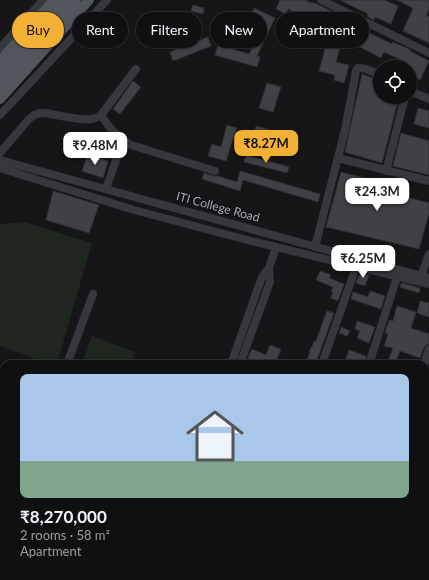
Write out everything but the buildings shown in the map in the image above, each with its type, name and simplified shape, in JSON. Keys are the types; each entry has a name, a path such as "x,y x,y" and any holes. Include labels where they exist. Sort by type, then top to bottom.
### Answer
{"main road":[{"path":"0,61 54,0"},
{"path":"0,74 65,0"},
{"path":"0,86 76,0"},
{"path":"0,99 89,0"}],"street":[{"path":"0,48 43,0"},
{"path":"0,115 107,0"},
{"path":"321,0 429,52"},
{"path":"316,247 345,130 354,76 358,68 364,68 373,72"},
{"path":"0,152 34,115 45,113 84,119 97,118 101,115 136,70"},
{"path":"417,94 429,99"},
{"path":"386,171 403,104"},
{"path":"101,115 110,128 119,137 132,145 215,171"},
{"path":"106,189 123,140"},
{"path":"338,158 429,182"},
{"name":"ITI College Road","path":"0,160 425,277"},
{"name":"ITI College Road","path":"0,168 134,210 276,247 429,284"},
{"path":"232,360 262,277 269,268 276,247"},
{"path":"425,277 429,254"},
{"path":"323,360 356,267"},
{"path":"241,360 270,282 269,268"},
{"path":"370,360 397,277"},
{"path":"68,360 93,294"},
{"path":"425,360 429,349"}],"shaded area":[{"path":"24,222 92,243 58,360 38,360 0,346 0,224"},
{"path":"92,336 135,352 132,360 83,360"}]}
